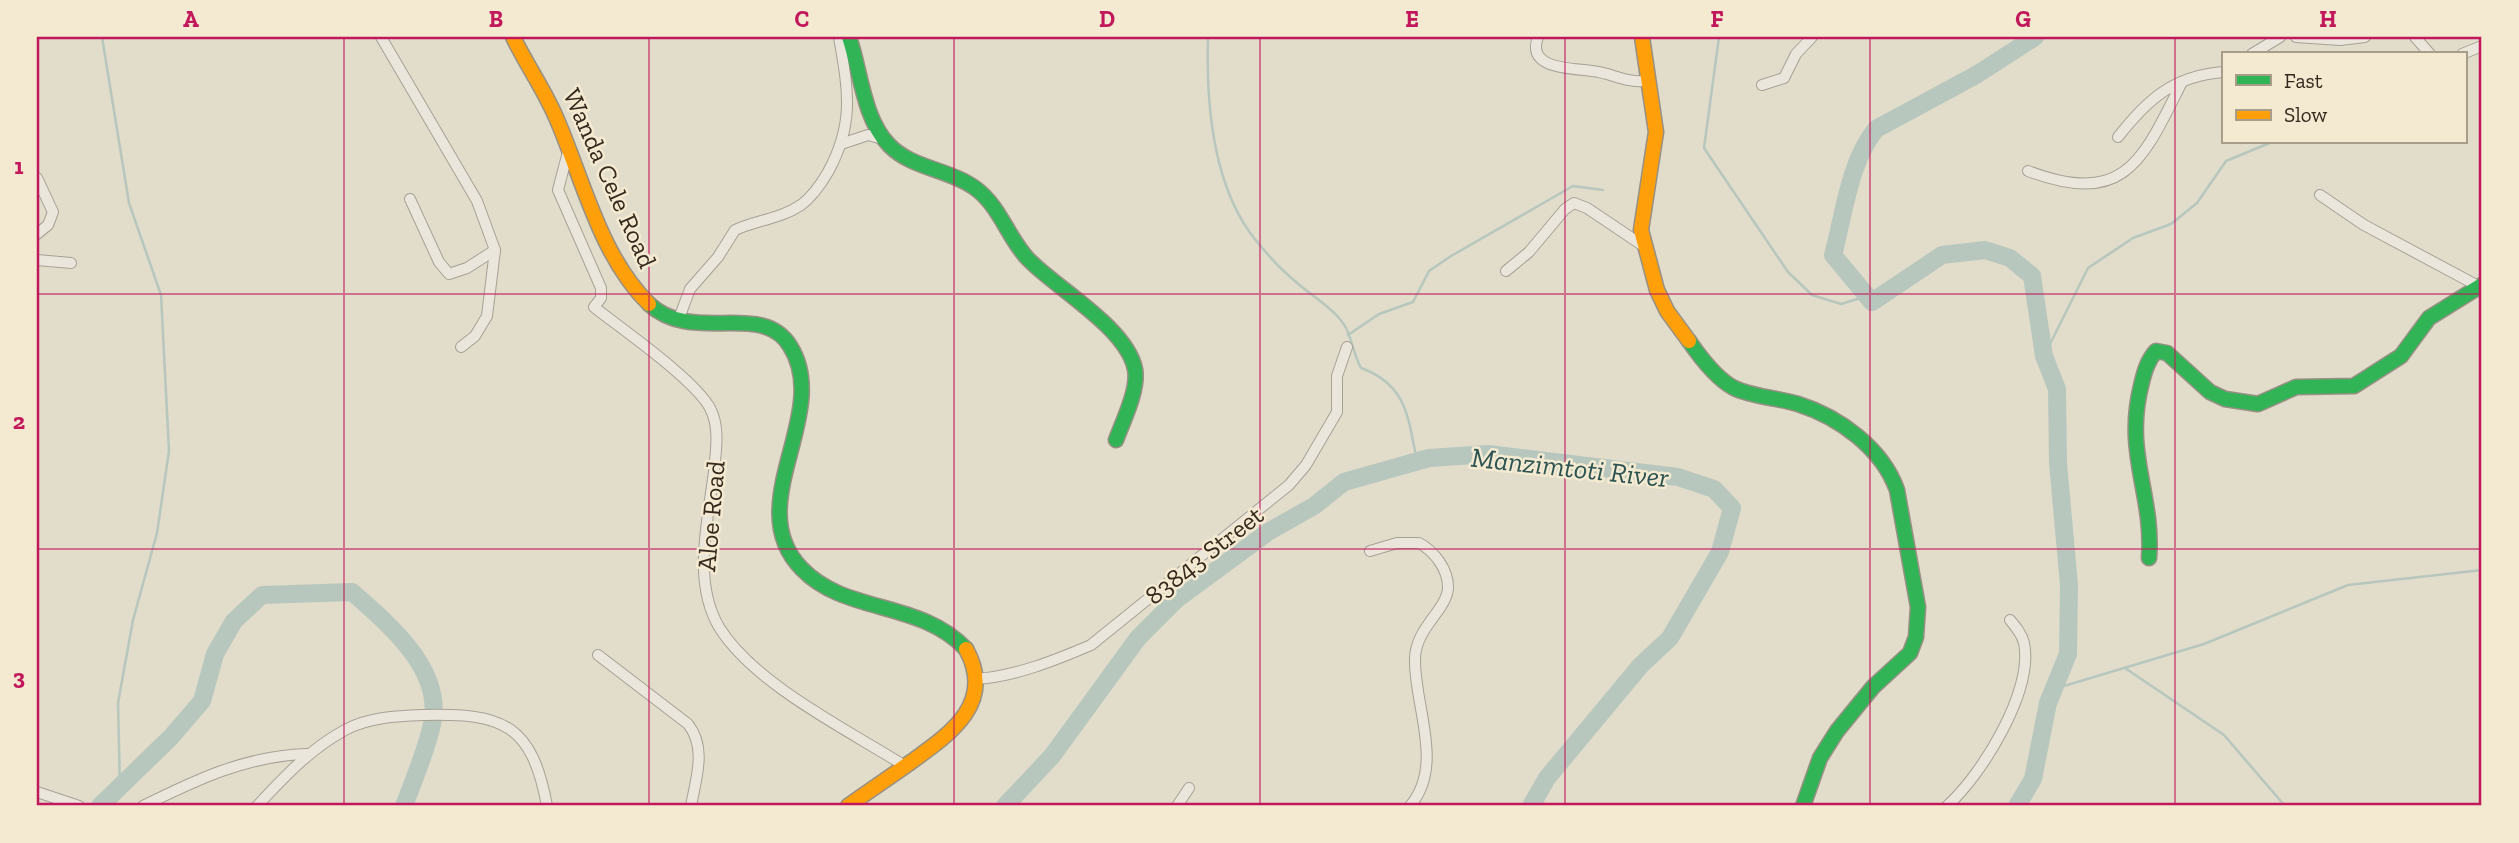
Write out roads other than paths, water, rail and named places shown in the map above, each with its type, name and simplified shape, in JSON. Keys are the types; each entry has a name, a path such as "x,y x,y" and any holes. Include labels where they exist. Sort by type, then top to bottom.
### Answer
{"street":[{"path":"382,37 477,201 495,250 488,316 475,336 461,347"},
{"name":"Wanda Cele Road","path":"513,37 548,97 613,253 633,288 650,305 678,321"},
{"path":"839,37 849,105 841,144 821,183 802,204 775,218 742,227 731,234 718,257 690,289 678,321 750,322 771,328 788,342 797,356 803,382 800,412 784,467 781,522 798,566 813,581 835,592 932,621 964,648 974,668 972,702 961,722 848,806"},
{"path":"849,37 870,111 884,139 899,153 960,178 983,194 1029,261 1090,313 1131,359 1135,372 1116,440"},
{"path":"1538,37 1534,46 1536,53 1552,65 1591,70 1631,82 1646,81"},
{"path":"1642,37 1646,81 1656,132 1641,230 1657,290 1667,311 1692,346 1722,379 1735,388 1798,404 1836,419 1881,460 1891,474 1897,490 1917,607 1916,637 1910,653 1873,687 1838,730 1820,758 1803,806"},
{"path":"1762,85 1784,78 1796,54 1812,37"},
{"path":"2261,41 2280,37"},
{"path":"2296,37 2340,40 2365,37"},
{"path":"2416,37 2428,52"},
{"path":"2118,137 2149,99 2202,74 2222,72"},
{"path":"2028,171 2053,180 2086,185 2114,179 2140,157 2182,82"},
{"path":"841,144 868,135 884,139"},
{"name":"Aloe Road","path":"570,148 558,190 601,288 601,298 594,307 694,387 714,418 716,447 703,559 705,586 718,625 734,649 776,685 905,766"},
{"path":"37,178 53,212 48,225 37,234"},
{"path":"2320,195 2364,225 2481,286"},
{"path":"410,199 439,262 449,274 467,268 495,250"},
{"path":"1506,271 1528,252 1565,209 1574,204 1587,208 1645,247"},
{"path":"37,260 71,263"},
{"path":"2149,558 2152,534 2137,466 2135,440 2137,402 2144,375 2156,351 2167,353 2210,392 2225,399 2258,404 2297,387 2354,386 2401,356 2429,318 2481,286"},
{"name":"83843 Street","path":"975,679 1014,672 1073,654 1091,645 1289,485 1307,465 1337,412 1337,376 1347,347"},
{"path":"1370,551 1397,543 1419,543 1441,565 1448,587 1443,603 1424,627 1415,648 1426,754 1421,790 1410,806"},
{"path":"1947,806 1970,781 1992,749 2018,690 2024,645 2010,620"},
{"path":"598,655 688,724 695,733 700,755 691,806"},
{"path":"257,806 306,754 349,728 398,716 458,715 487,719 506,727 520,739 536,758 547,806"},
{"path":"142,806 183,784 223,769 268,758 306,754"},
{"path":"1177,806 1189,788"},
{"path":"37,792 79,806"}],"waterway":[{"path":"102,37 129,203 161,295 169,451 157,533 133,620 118,703 120,787"},
{"path":"1208,37 1208,89 1214,142 1220,168 1240,217 1254,238 1279,266 1342,321 1361,368 1377,375 1397,394 1408,418 1417,461"},
{"path":"1719,37 1704,148 1788,272 1812,295 1841,304 1867,296"},
{"name":"Manzimtoti River","path":"2017,806 2033,779 2048,703 2068,654 2069,585 2058,463 2057,389 2044,356 2032,276 2010,258 1985,250 1942,255 1872,302 1833,255 1853,173 1876,129 1976,75 2035,37"},
{"path":"2044,356 2088,268 2133,238 2171,224 2197,203 2226,161 2267,144"},
{"path":"1348,335 1379,314 1413,302 1429,271 1451,256 1573,186 1603,190"},
{"name":"Manzimtoti River","path":"1005,806 1052,756 1138,638 1177,599 1268,532 1314,506 1344,482 1429,458 1488,454 1678,477 1714,489 1732,508 1720,552 1670,638 1641,665 1547,778 1531,806"},
{"path":"2054,689 2204,644 2348,585 2482,570"},
{"name":"Manzimtoti River","path":"100,806 171,737 202,701 215,654 234,621 262,595 352,592 410,649 430,685 432,724 404,806"},
{"path":"2125,668 2224,735 2285,806"}]}
